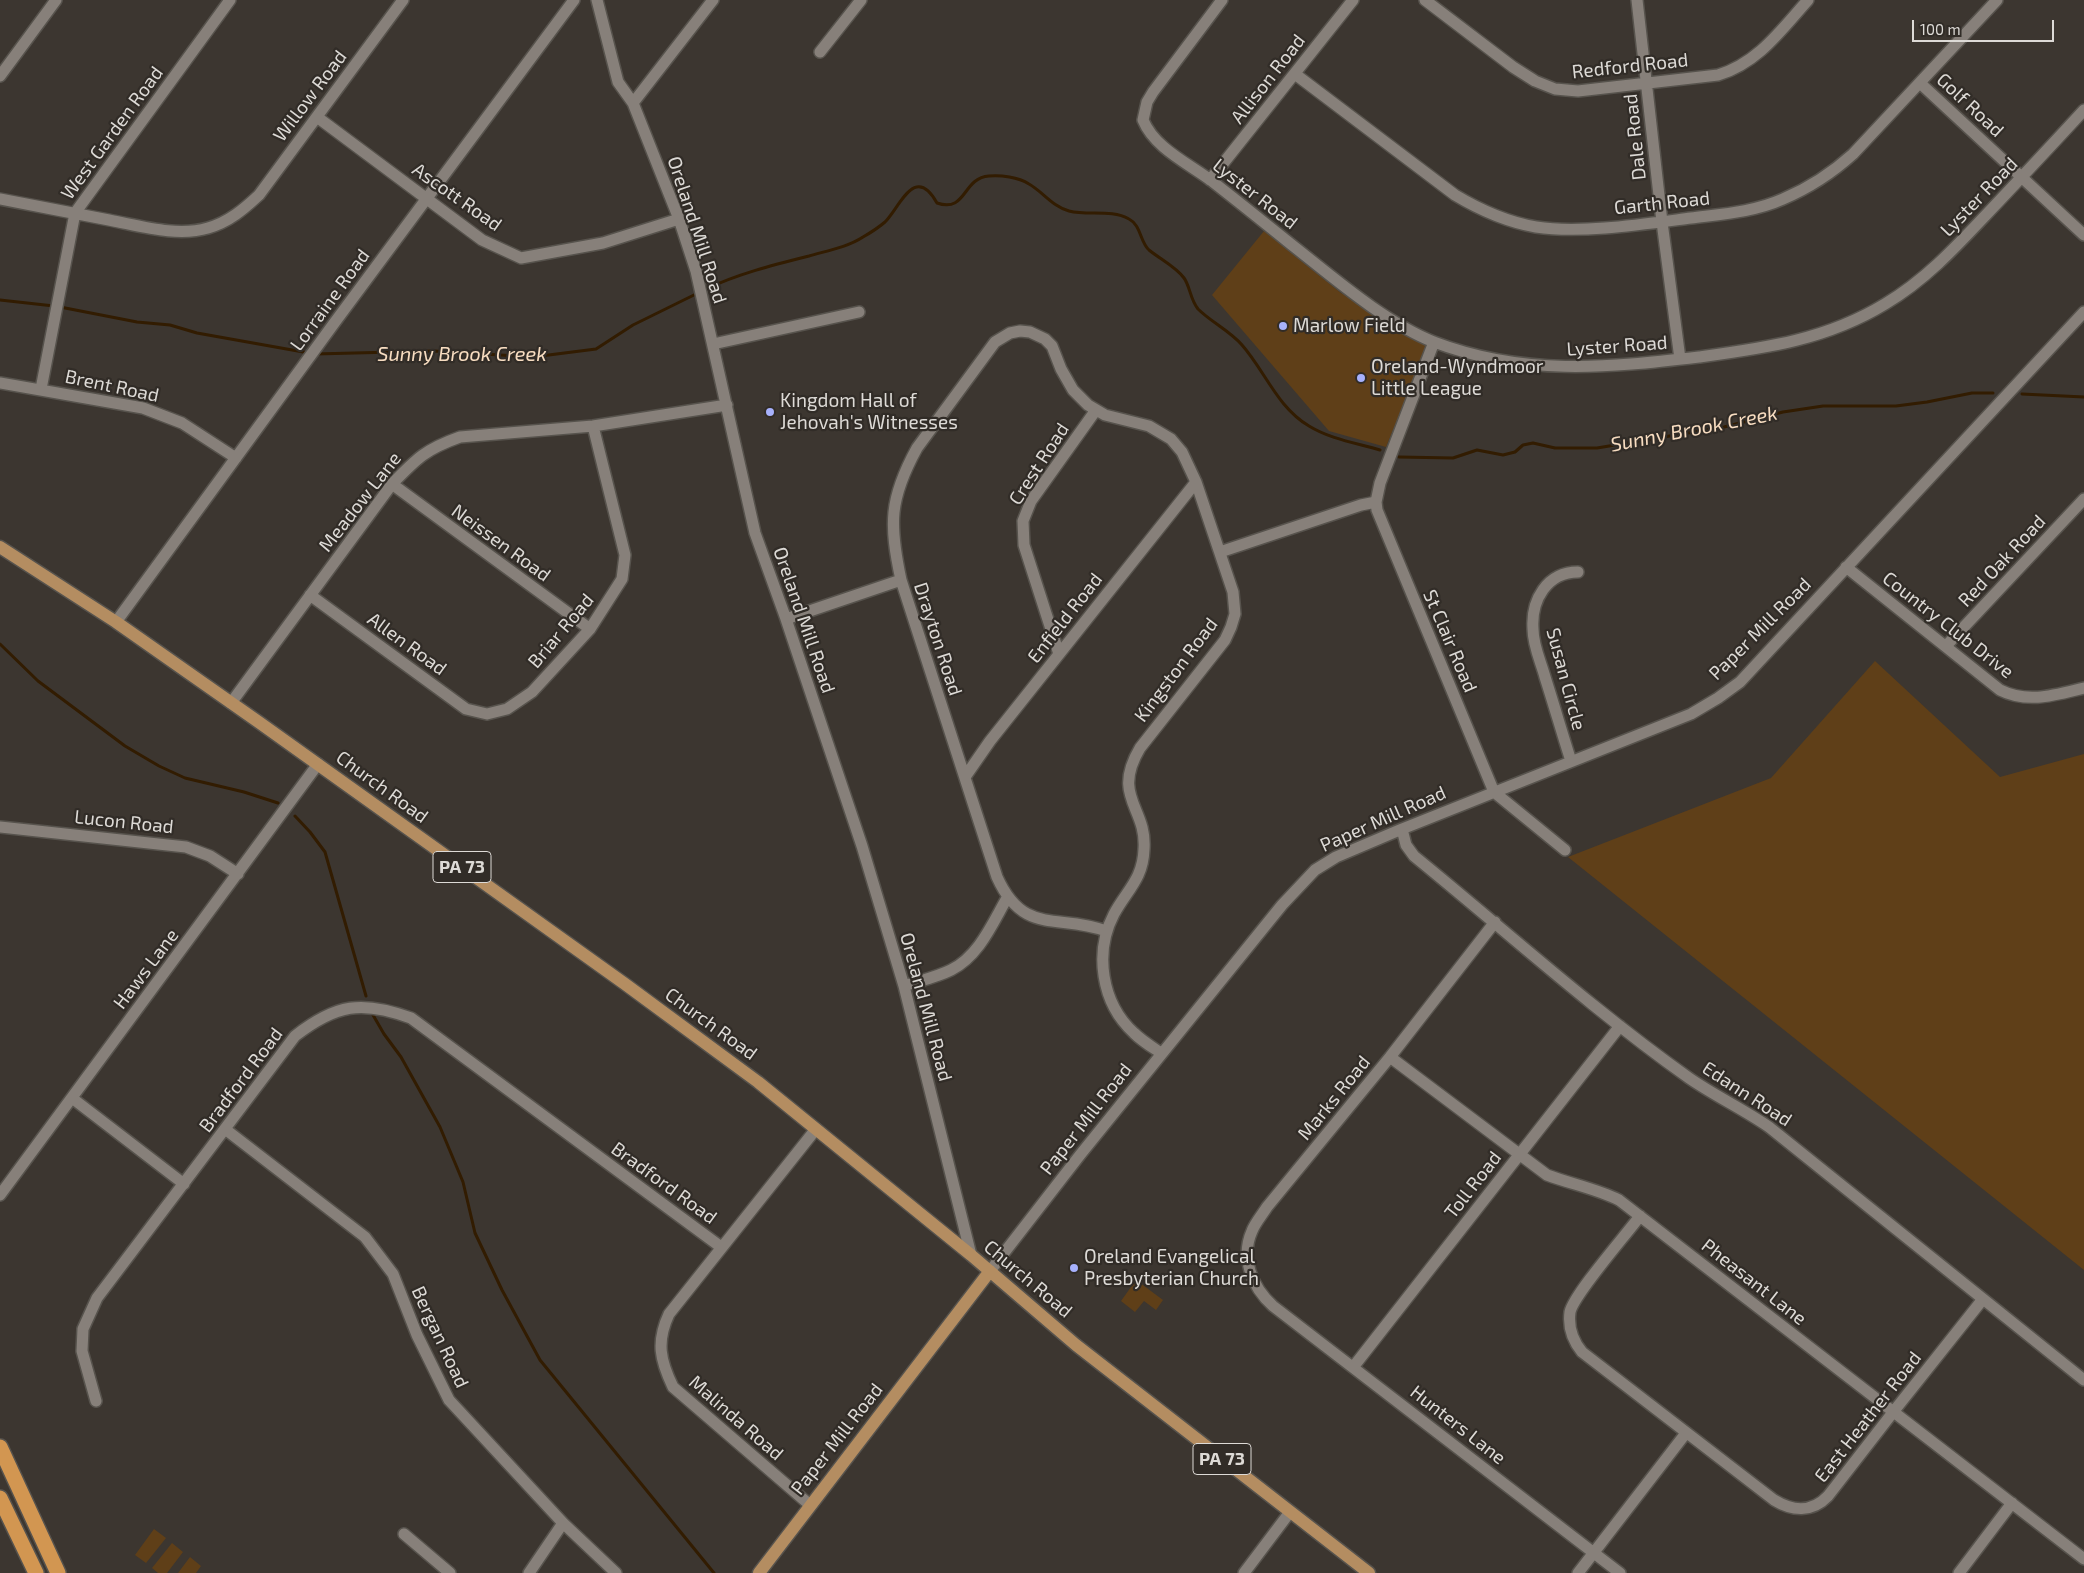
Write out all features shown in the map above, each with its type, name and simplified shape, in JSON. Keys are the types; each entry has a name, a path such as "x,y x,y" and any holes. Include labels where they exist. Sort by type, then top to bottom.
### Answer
{"highway":[{"path":"0,1447 58,1573"},
{"path":"0,1499 30,1573"},
{"path":"0,1499 36,1573"}],"main road":[{"name":"Church Road","path":"0,547 116,622 231,702 625,984 758,1082 971,1255 1076,1345 1369,1573"},
{"name":"Paper Mill Road","path":"759,1573 810,1504 990,1272"}],"street":[{"path":"0,76 56,0"},
{"name":"West Garden Road","path":"41,389 75,213 230,0"},
{"name":"Willow Road","path":"0,199 156,228 192,230 208,228 225,221 242,211 259,195 403,0"},
{"name":"Lorraine Road","path":"116,622 574,0"},
{"name":"Oreland Mill Road","path":"597,0 618,82 633,104 679,219 700,285 755,533 786,618 862,846 904,986 971,1255"},
{"path":"633,104 713,0"},
{"path":"820,52 861,0"},
{"name":"Lyster Road","path":"1222,0 1147,102 1143,120 1146,128 1159,143 1392,320 1434,342 1511,362 1556,367 1594,367 1680,359 1785,344 1821,334 1862,317 1893,299 1929,272 2022,177 2084,110"},
{"name":"Allison Road","path":"1210,180 1353,0"},
{"name":"Redford Road","path":"1425,0 1513,67 1544,86 1578,92 1718,75 1740,67 1758,53 1808,0"},
{"name":"Dale Road","path":"1637,0 1662,222 1680,359"},
{"name":"Garth Road","path":"1295,74 1456,195 1471,205 1499,217 1536,227 1574,230 1662,222 1749,210 1782,200 1799,192 1832,171 1853,154 1997,0"},
{"name":"Golf Road","path":"1920,83 2084,235"},
{"name":"Ascott Road","path":"317,117 482,240 521,258 604,243 679,219"},
{"path":"713,344 859,312"},
{"name":"Paper Mill Road","path":"990,1272 1161,1053 1282,904 1315,870 1336,857 1402,829 1691,714 1718,698 1740,682 2084,312"},
{"name":"Kingston Road","path":"1030,332 1049,342 1073,390 1096,410 1113,418 1149,426 1164,435 1182,452 1196,482 1235,600 1235,614 1225,640 1140,748 1132,762 1129,774 1131,800 1142,831 1144,856 1140,874 1115,912 1106,931 1103,963 1109,996 1116,1010 1134,1034 1161,1053"},
{"name":"Drayton Road","path":"1030,332 1010,333 995,342 917,448 907,466 896,494 892,517 895,551 901,580 997,877 1007,898 1021,910 1044,920 1089,926 1106,931"},
{"path":"1220,552 1361,505 1376,502 1380,483 1434,342"},
{"name":"Brent Road","path":"0,382 142,408 162,414 182,423 236,458"},
{"name":"Meadow Lane","path":"231,702 392,484 418,457 440,444 460,437 593,426 727,405"},
{"name":"Crest Road","path":"1059,654 1024,545 1022,521 1031,501 1096,410"},
{"name":"Briar Road","path":"487,714 507,710 532,692 590,629 622,579 625,555 593,426"},
{"name":"Enfield Road","path":"965,777 990,741 1196,482"},
{"name":"Neissen Road","path":"392,484 590,629"},
{"name":"Red Oak Road","path":"1946,646 2084,499"},
{"name":"St Clair Road","path":"1376,502 1380,519 1494,792"},
{"name":"Country Club Drive","path":"1846,567 2000,690 2018,697 2034,698 2084,688"},
{"name":"Susan Circle","path":"1571,761 1534,639 1533,623 1534,606 1548,582 1564,573 1578,572"},
{"path":"786,618 901,580"},
{"name":"Allen Road","path":"310,595 466,710 487,714"},
{"name":"Haws Lane","path":"0,1195 318,764"},
{"path":"1494,792 1565,850"},
{"name":"Lucon Road","path":"0,827 186,847 210,856 238,874"},
{"name":"Edann Road","path":"1402,829 1406,845 1414,856 1620,1026 1690,1078 1770,1127 2084,1380"},
{"path":"904,986 946,972 964,962 984,939 1007,898"},
{"name":"Marks Road","path":"1273,1306 1260,1294 1252,1279 1247,1258 1252,1231 1267,1207 1390,1057 1495,922"},
{"name":"Bradford Road","path":"96,1401 82,1351 83,1329 97,1298 295,1036 312,1023 330,1013 348,1008 388,1009 411,1018 721,1246"},
{"name":"Toll Road","path":"1354,1366 1620,1026"},
{"name":"Pheasant Lane","path":"1390,1057 1547,1175 1561,1181 1604,1193 1619,1200 2084,1559"},
{"path":"72,1098 184,1184"},
{"name":"Bergan Road","path":"225,1129 366,1237 393,1274 417,1335 449,1400 563,1524 616,1573"},
{"name":"Malinda Road","path":"810,1504 673,1387 662,1363 662,1329 669,1314 721,1246 816,1129"},
{"name":"East Heather Road","path":"1640,1216 1575,1300 1570,1312 1571,1332 1582,1352 1774,1500 1786,1507 1804,1509 1823,1502 1984,1299"},
{"name":"Hunters Lane","path":"1273,1306 1354,1366 1620,1573"},
{"path":"1578,1573 1686,1432"},
{"path":"1959,1573 2012,1503"},
{"path":"1244,1573 1290,1512"},
{"path":"529,1573 563,1524"},
{"path":"404,1534 450,1573"}],"shaded area":[{"name":"Marlow Field","path":"1264,231 1341,293 1428,345 1386,447 1329,431 1212,295"},
{"path":"1875,661 2000,777 2084,754 2084,1270 1568,857 1771,778"},
{"path":"1136,1280 1163,1300 1156,1310 1144,1301 1135,1312 1121,1301"},
{"path":"154,1529 166,1538 146,1563 135,1555"},
{"path":"172,1543 183,1552 167,1573 158,1573 152,1568"},
{"path":"190,1557 201,1566 196,1573 178,1573"}],"waterway":[{"name":"Sunny Brook Creek","path":"704,290 769,266 851,243 885,222 902,199 915,187 922,187 929,192 937,203 947,205 960,199 974,182 980,178 989,176 1015,178 1029,184 1063,209 1076,212 1115,214 1129,219 1136,225 1146,247 1181,274 1198,309 1242,345 1288,409 1317,430 1343,440 1380,450"},
{"name":"Sunny Brook Creek","path":"315,354 434,351 533,357 596,349 633,325 698,293"},
{"name":"Sunny Brook Creek","path":"0,300 54,306"},
{"name":"Sunny Brook Creek","path":"60,307 137,322 170,325 197,333 309,353"},
{"name":"Sunny Brook Creek","path":"1399,457 1453,458 1477,450 1503,455 1515,452 1523,445 1533,443 1555,448 1597,448 1724,427 1783,412 1823,406 1896,406 1972,393 1993,393"},
{"name":"Sunny Brook Creek","path":"2022,394 2084,397"},
{"path":"0,644 38,681 125,746 159,766 185,778 244,792 278,803"},
{"path":"295,816 325,852 366,996"},
{"path":"373,1015 401,1057 440,1127 463,1182 475,1233 502,1290 540,1360 714,1573"}],"place":[{"name":"Marlow Field","path":"1283,326"},
{"name":"Oreland-Wyndmoor Little League","path":"1361,378"},
{"name":"Kingdom Hall of Jehovah's Witnesses","path":"770,412"},
{"name":"Oreland Evangelical Presbyterian Church","path":"1074,1268"}]}
